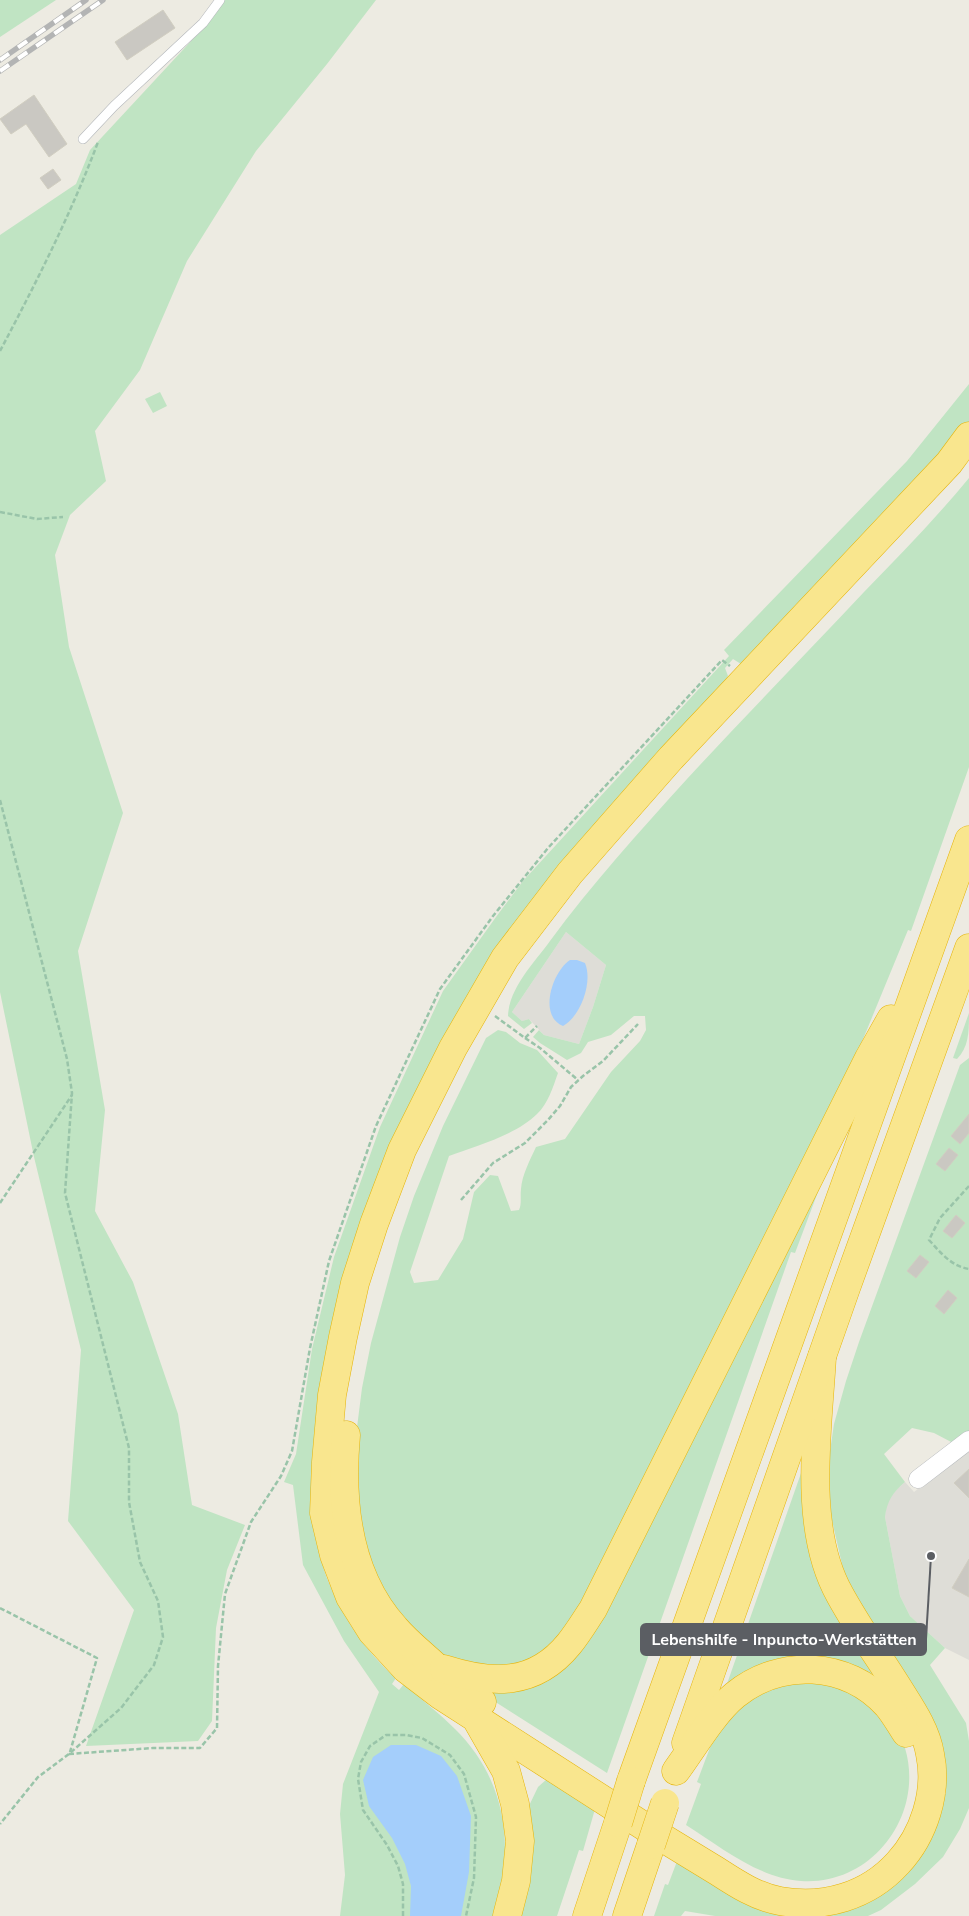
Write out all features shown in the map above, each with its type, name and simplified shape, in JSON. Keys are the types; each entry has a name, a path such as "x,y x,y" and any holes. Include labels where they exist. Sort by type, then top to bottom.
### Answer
{"highway":[{"path":"822,1357 816,1459 816,1494 821,1546 838,1593 911,1708 925,1736 930,1753 931,1766 928,1807 920,1832 912,1845 885,1877 860,1892 828,1902 810,1903 780,1901 750,1891 681,1850 440,1695 406,1669 372,1632 350,1597 334,1555 324,1512 332,1395 355,1283 374,1224 402,1150 453,1048 505,958 603,833 948,463 969,436"},
{"path":"676,1771 719,1711 734,1696 769,1675 798,1669 817,1670 849,1678 863,1685 888,1706 906,1734 914,1765 913,1796 903,1828 877,1861 853,1876 829,1885 816,1887 784,1885 744,1869 467,1693 437,1668 394,1627 378,1604 360,1570 348,1524 345,1488 345,1450 350,1387 371,1289 388,1233 405,1187 444,1101 491,1013 529,952 627,828 969,462"},
{"path":"587,1916 631,1781 969,840"},
{"path":"627,1916 822,1357 969,948"},
{"path":"437,1668 468,1677 499,1681 526,1676 548,1663 568,1645 593,1609 865,1066 930,950"},
{"path":"476,1718 506,1771 515,1804 520,1841 516,1881 507,1916"}],"street":[{"path":"918,1479 969,1440"}],"lane":[{"path":"83,139 114,106 203,23 220,0"}],"path":[{"path":"0,351 33,290 98,142"},
{"path":"0,512 37,519 63,517"},
{"path":"722,660 734,668"},
{"path":"0,800 67,1059 72,1093 65,1193 129,1448 129,1502 140,1562 158,1600 163,1637 154,1664 121,1708 69,1754 38,1777 0,1824"},
{"path":"491,1013 540,1048 578,1080"},
{"path":"461,1200 494,1164 526,1143 560,1106 571,1087 603,1061 638,1024"},
{"path":"525,1038 537,1026"},
{"path":"0,1203 72,1093"},
{"path":"969,1186 940,1218 930,1240 945,1258 962,1268 969,1269"},
{"path":"0,1608 97,1658 69,1754"},
{"path":"403,1916 403,1884 398,1866 387,1845 363,1810 358,1778 361,1762 370,1746 386,1735 406,1735 422,1738 450,1756 464,1774 476,1817 474,1878 466,1916"}],"shaded area":[{"path":"566,932 606,965 579,1044 544,1035 529,1019 522,1021 512,1012"},
{"path":"969,1450 969,1660 945,1648 910,1616 900,1596 885,1517 886,1505 894,1492 905,1482 914,1492"}],"green space":[{"path":"0,0 56,0 0,37"},
{"path":"224,0 376,0 256,151 187,261 140,370 95,431 106,481 70,515 55,555 69,647 123,813 78,951 105,1110 95,1211 133,1282 178,1414 192,1505 245,1525 227,1570 216,1628 212,1721 198,1741 86,1746 134,1610 68,1521 81,1350 34,1157 0,992 0,235 76,184 90,150 206,25"},
{"path":"969,384 969,422 941,460 776,636 741,664 733,659 725,668 728,676 716,696 599,826 398,1144 315,1534 327,1577 341,1609 375,1658 396,1678 392,1684 399,1690 404,1684 455,1729 481,1761 497,1796 502,1815 505,1855 503,1875 493,1916 340,1916 345,1875 340,1814 343,1784 379,1692 344,1641 303,1565 293,1485 284,1482 296,1454 312,1349 334,1257 380,1127 443,991 523,881 729,656 724,650 907,461"},
{"path":"160,392 167,406 153,413 145,399"},
{"path":"969,478 969,767 911,931 908,930 854,1061 578,1622 536,1665 454,1665 400,1619 362,1547 355,1443 362,1388 371,1343 400,1237 414,1196 443,1126 486,1038 498,1030 506,1032 520,1043 537,1050 558,1073 544,1105 528,1121 507,1134 449,1156 410,1272 414,1283 438,1280 463,1239 474,1192 490,1175 498,1176 511,1211 519,1210 523,1178 536,1147 565,1139 611,1072 640,1041 646,1030 645,1016 634,1016 611,1035 588,1042 581,1053 567,1060 533,1037 539,1030 544,1035 579,1044 606,965 566,932 512,1012 522,1021 529,1019 532,1023 524,1029 508,1016 509,1006 523,976 582,899 651,819 731,732 918,536"},
{"path":"969,1013 966,1044 957,1059 953,1058"},
{"path":"969,1058 969,1433 955,1444 934,1433 912,1428 884,1454 905,1482 891,1497 885,1517 900,1596 910,1616 945,1648 930,1665 966,1723 969,1741 969,1808 960,1829 943,1857 915,1884 881,1910 868,1916 715,1916 685,1911 681,1916 654,1916 665,1884 668,1885 679,1856 721,1882 842,1906 943,1794 946,1794 942,1748 930,1713 862,1613 844,1573 831,1516 828,1469 834,1424 859,1342 960,1065"},
{"path":"836,1144 795,1253 791,1252 607,1773 475,1689 542,1675"},
{"path":"806,1459 808,1497 896,1701 852,1673 722,1698"},
{"path":"770,1682 846,1684 896,1731 905,1748 909,1773 907,1798 900,1821 887,1841 870,1859 850,1872 827,1879 801,1881 785,1879 755,1868 740,1860 686,1825 701,1784 697,1782 717,1729"},
{"path":"547,1779 595,1809 583,1851 579,1850 557,1916 515,1916 527,1810 538,1787"}],"water":[{"path":"570,960 585,963 587,971 586,989 580,1007 575,1015 563,1026 555,1021 551,1013 549,1004 550,994 558,974"},
{"path":"391,1745 416,1745 441,1756 457,1776 471,1816 469,1872 461,1916 410,1916 411,1886 405,1864 392,1838 369,1806 363,1780 373,1757"}],"building":[{"path":"163,10 175,28 127,60 115,42"},
{"path":"34,95 67,144 49,157 26,124 11,134 0,119"},
{"path":"53,169 61,180 48,189 40,178"},
{"path":"969,1114 969,1133 960,1144 951,1136"},
{"path":"949,1148 958,1155 945,1171 936,1164"},
{"path":"956,1215 965,1223 952,1238 943,1231"},
{"path":"920,1255 929,1262 916,1278 907,1271"},
{"path":"948,1290 957,1298 944,1314 935,1306"},
{"path":"969,1469 969,1498 954,1483"},
{"path":"969,1559 969,1597 952,1588"}],"railway":[{"path":"0,60 86,0"},
{"path":"0,71 103,0"}],"place":[{"name":"Lebenshilfe - Inpuncto-Werkstätten","path":"931,1556"}]}
